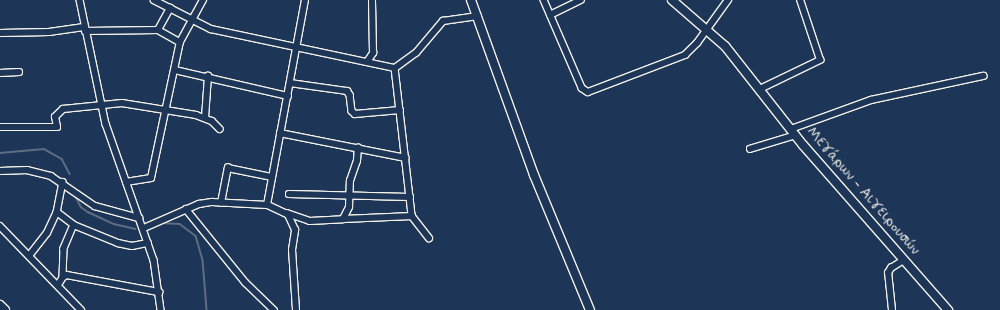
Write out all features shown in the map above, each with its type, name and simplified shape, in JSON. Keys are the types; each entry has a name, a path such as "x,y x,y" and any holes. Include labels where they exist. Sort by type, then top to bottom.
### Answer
{"main road":[{"path":"471,0 531,166 590,310"},
{"name":"Μεγάρων - Αιγειρουσών","path":"672,0 724,46 793,132 948,310"},
{"path":"0,305 5,310"}],"street":[{"path":"80,0 85,29 109,134 144,228 159,292 161,310"},
{"path":"154,0 193,18 211,29 395,68 416,53 442,21 478,16"},
{"path":"126,182 151,178 167,112 180,42 203,0"},
{"path":"267,205 306,0"},
{"path":"367,62 373,53 372,0"},
{"path":"544,0 582,88 588,92 685,55 728,0"},
{"path":"550,15 581,0"},
{"path":"760,89 820,60 800,0"},
{"path":"158,30 170,8"},
{"path":"0,33 48,32 85,29 158,30 180,42"},
{"path":"395,68 412,216 429,238"},
{"path":"175,70 208,76 221,82 288,96"},
{"path":"0,73 19,72"},
{"path":"205,118 208,76"},
{"path":"750,149 872,100 983,76"},
{"path":"290,83 347,91 350,95 352,111 355,114 400,110"},
{"path":"0,127 56,127 55,116 63,108 122,102 167,112 205,118 220,129"},
{"path":"280,133 406,158"},
{"path":"343,219 350,196 350,181 357,161 358,148"},
{"path":"221,203 228,168 272,177"},
{"path":"1,173 38,172 62,182 95,206 139,218"},
{"path":"29,256 47,233 57,212 62,182"},
{"path":"289,194 410,197"},
{"path":"144,228 186,209 206,203 267,205 310,221 412,216"},
{"path":"186,209 246,283 274,310"},
{"path":"284,211 292,219 295,230 292,250 296,310"},
{"path":"57,212 74,225 118,243 132,246 148,243"},
{"path":"58,285 63,277 63,253 74,225"},
{"path":"0,226 81,310"},
{"path":"892,310 889,271 904,260"},
{"path":"63,277 74,276 159,292"}],"waterway":[{"path":"0,153 44,149 62,159 70,174"},
{"path":"74,193 81,207 88,212 114,224 135,229"},
{"path":"160,223 180,224 196,236 203,260 207,310"}]}
